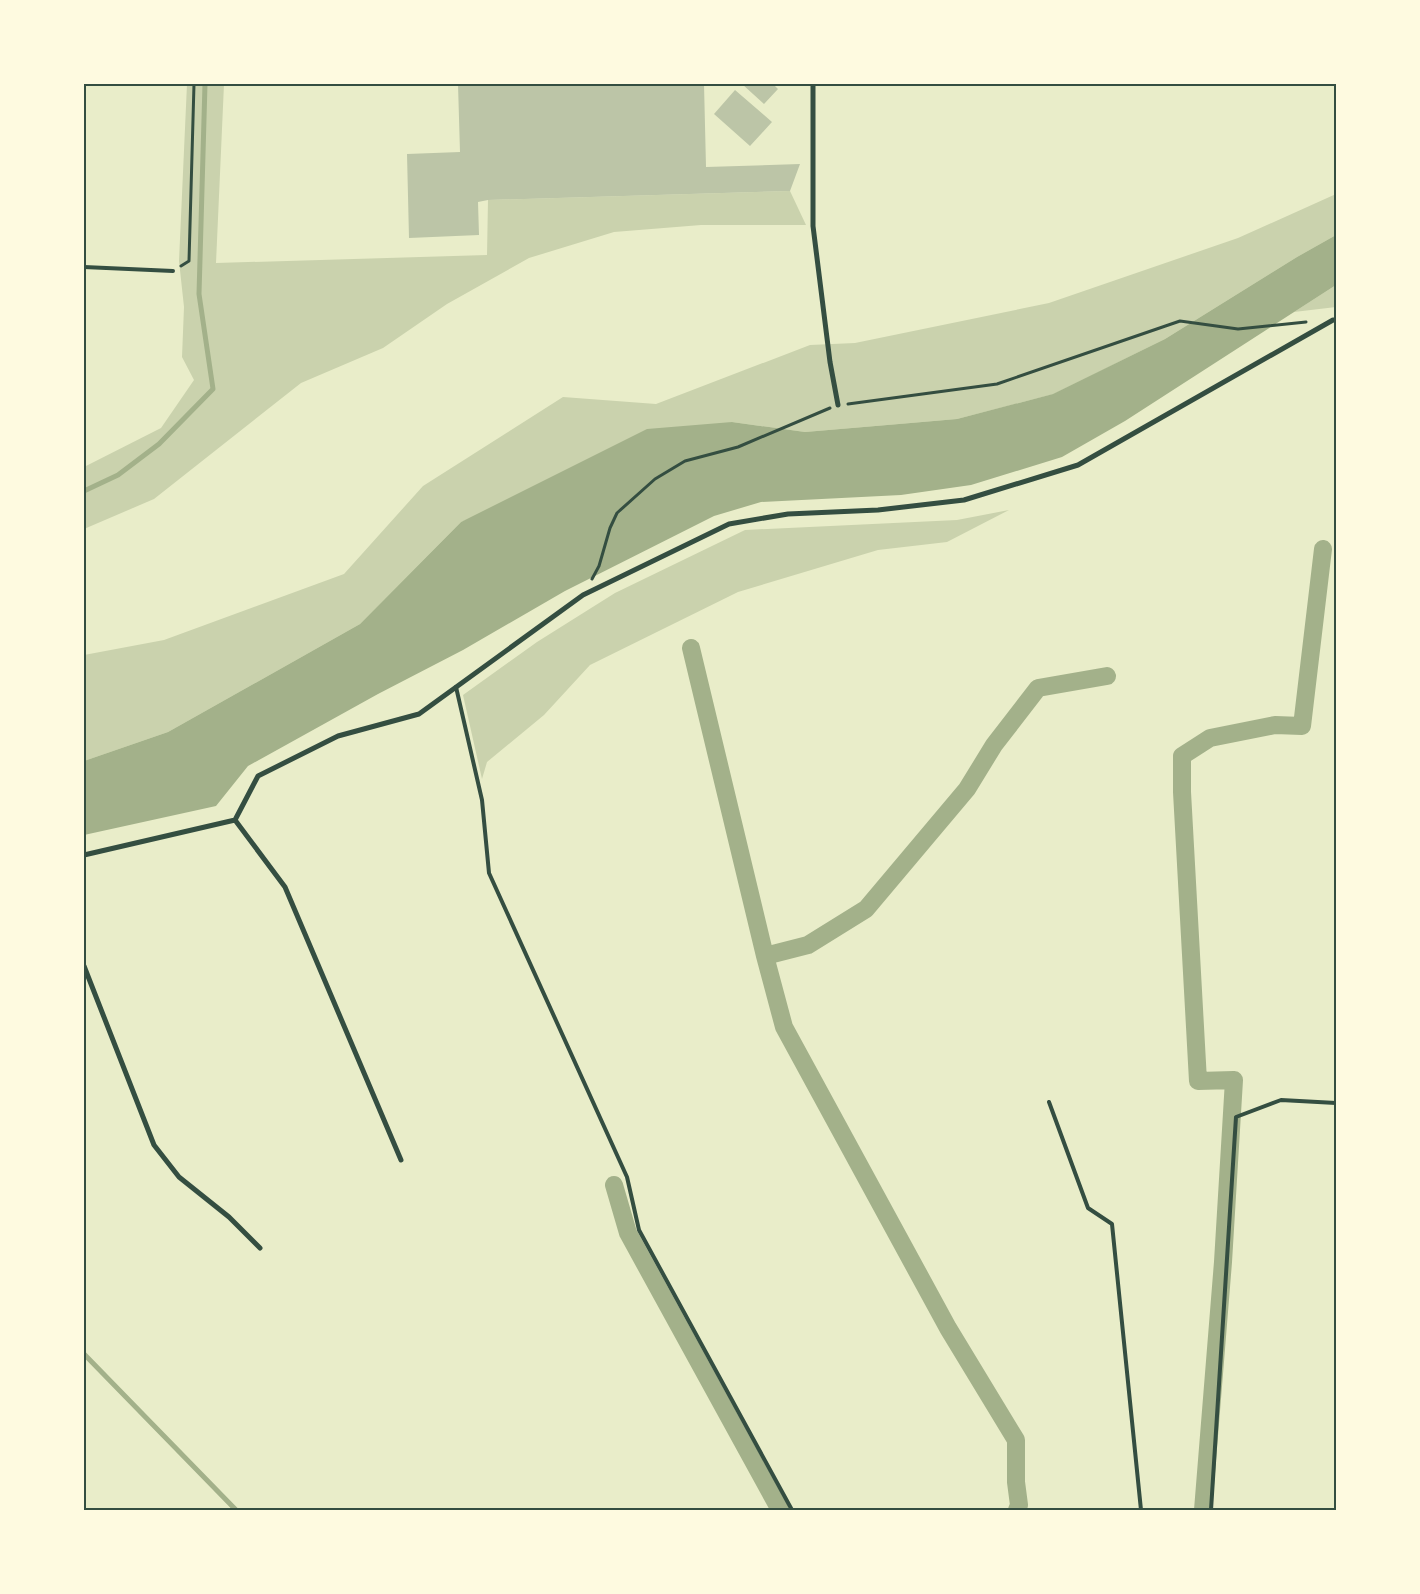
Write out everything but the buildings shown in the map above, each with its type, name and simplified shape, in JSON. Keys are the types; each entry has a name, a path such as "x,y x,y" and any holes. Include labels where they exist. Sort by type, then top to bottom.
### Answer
{"street":[{"path":"813,84 813,226 830,362 838,405"},
{"path":"84,855 235,820 258,776 338,736 419,714 583,595 729,524 788,514 878,510 964,500 1078,464 1335,320"},
{"path":"235,820 285,887 401,1160"},
{"path":"84,966 154,1145 179,1177 229,1217 260,1248"}],"lane":[{"path":"84,267 173,270"},
{"path":"456,687 482,800 488,873 627,1177 639,1230 792,1510"},
{"path":"1211,1510 1236,1117 1281,1100 1336,1102"},
{"path":"1050,1102 1088,1208 1112,1224 1141,1510"}],"path":[{"path":"173,270 189,261 194,84"},
{"path":"583,595 599,566 610,528 617,513 655,479 686,461 738,447 838,405 997,384 1180,321 1238,329 1335,320"}],"shaded area":[{"path":"187,84 224,84 216,263 487,255 488,200 790,191 806,225 701,225 614,232 529,258 447,304 383,348 301,383 154,499 84,529 84,467 161,428 194,380 182,357 184,307 179,261"},
{"path":"1336,194 1336,235 1165,339 1054,394 957,419 805,432 732,422 461,522 360,624 168,732 84,761 84,655 164,640 344,574 423,486 563,397 656,404 810,345 855,343 1049,303 1238,238"},
{"path":"1336,235 1336,285 1125,421 1062,457 971,485 901,495 761,502 714,516 565,591 463,650 378,694 248,766 216,806 84,835 84,761 168,732 360,624 461,522 647,429 732,422 805,432 957,419 1053,394 1165,339"},
{"path":"1336,285 1336,307 1294,312"},
{"path":"1009,510 947,542 878,550 738,592 590,665 544,715 487,762 482,779 463,695 537,642 615,593 745,530 957,520"}],"waterway":[{"path":"84,491 118,475 159,444 213,389 199,294 205,84"},
{"path":"1203,1510 1223,1262 1234,1080 1198,1081 1182,792 1182,756 1210,738 1275,725 1302,726 1323,549"},
{"path":"691,648 765,956 784,1027 948,1328 1016,1440 1016,1482 1019,1505 1017,1510"},
{"path":"765,956 808,945 866,909 967,789 994,745 1038,688 1107,676"},
{"path":"614,1185 628,1233 780,1510"},
{"path":"84,1354 236,1510"}]}
